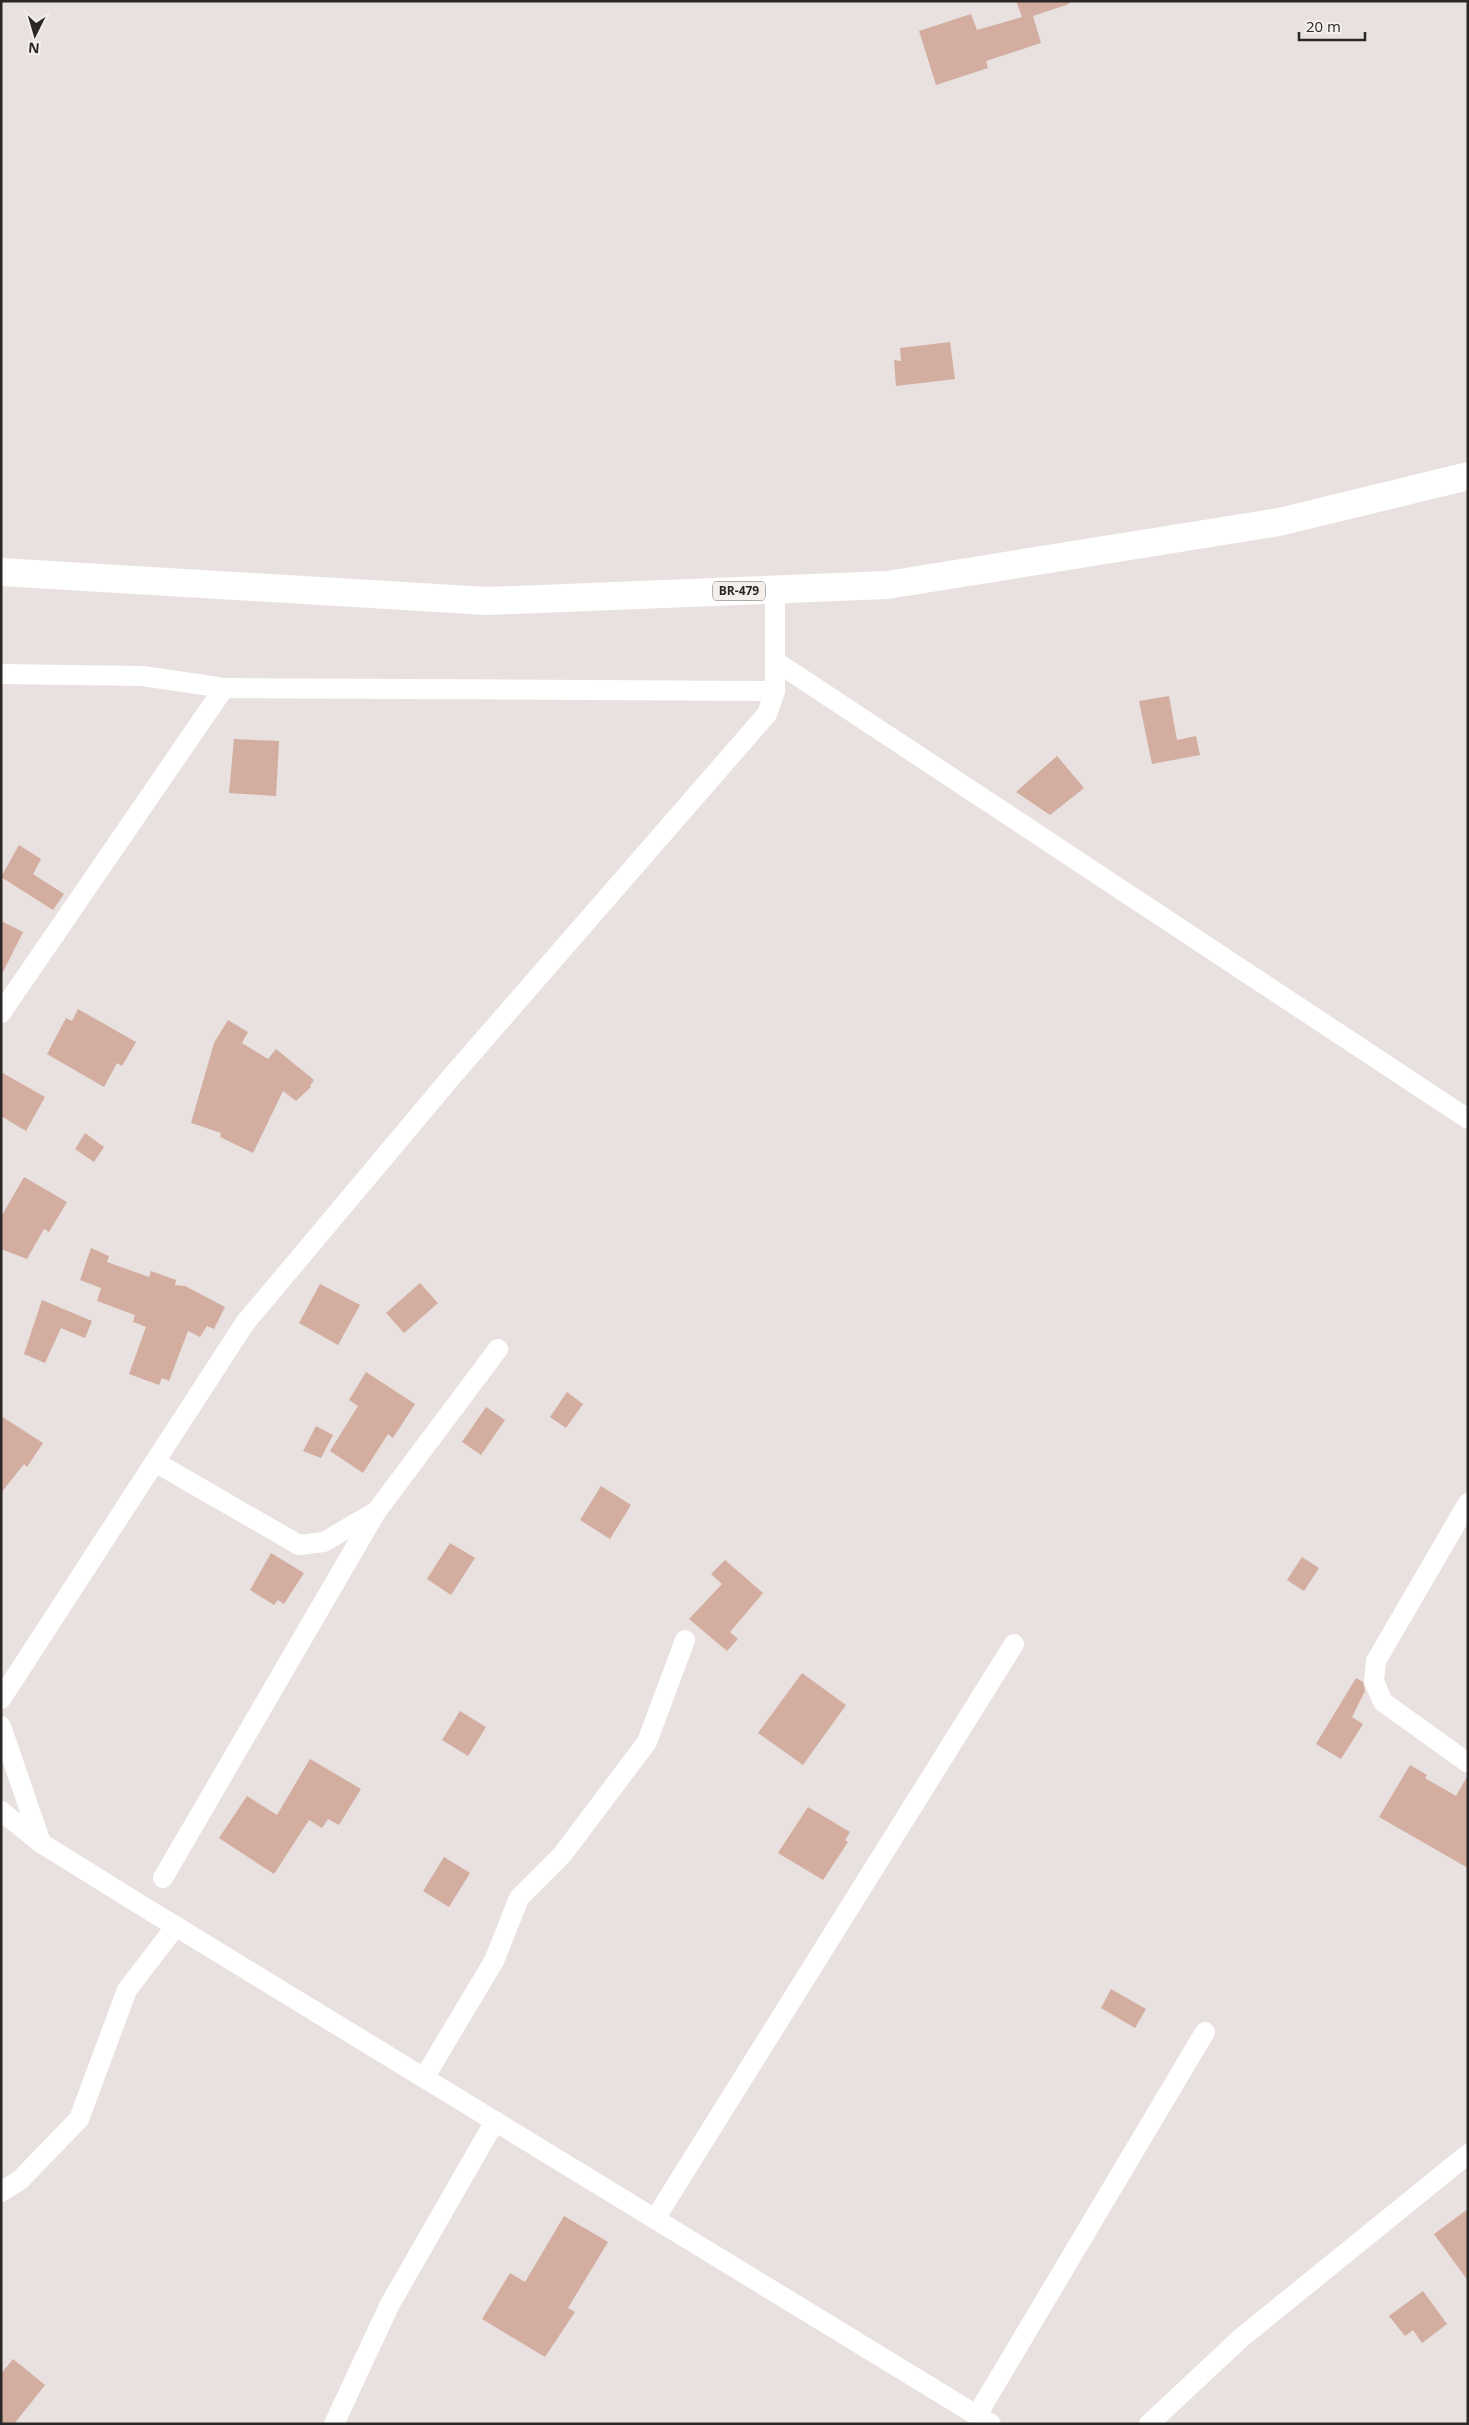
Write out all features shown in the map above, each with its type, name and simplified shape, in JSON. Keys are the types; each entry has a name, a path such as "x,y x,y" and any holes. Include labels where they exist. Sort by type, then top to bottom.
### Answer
{"main road":[{"name":"BR-479","path":"1,572 486,601 887,585 1280,522 1468,476"}],"street":[{"path":"1,1699 245,1323 453,1074 767,714 775,691 775,590"},
{"path":"775,661 1468,1119"},
{"path":"1,674 143,676 224,688 775,691"},
{"path":"1,1012 224,688"},
{"path":"163,1878 376,1512 498,1349"},
{"path":"155,1462 299,1545 324,1542 376,1512"},
{"path":"1468,1503 1376,1661 1374,1681 1383,1702 1468,1763"},
{"path":"424,2078 494,1961 518,1898 562,1855 647,1742 685,1640"},
{"path":"655,2219 1014,1644"},
{"path":"1,1726 41,1843"},
{"path":"1,1811 41,1843 984,2419 1206,2032"},
{"path":"1,2192 20,2180 79,2119 127,1990 176,1926"},
{"path":"334,2424 390,2304 495,2121"},
{"path":"1149,2424 1241,2338 1468,2154"}],"building":[{"path":"1016,1 1068,1 1069,4 1033,16 1041,43 986,61 988,68 936,85 919,31 971,14 977,30 1022,17"},
{"path":"950,342 955,379 896,386 894,360 901,361 900,348"},
{"path":"1169,696 1177,740 1196,736 1200,755 1152,764 1139,701"},
{"path":"234,739 279,741 276,796 229,793"},
{"path":"1057,756 1084,788 1050,815 1016,792"},
{"path":"19,845 41,859 33,874 64,894 53,910 1,877"},
{"path":"1,921 23,932 1,976"},
{"path":"78,1009 136,1042 122,1066 117,1063 104,1087 47,1054 66,1018 72,1021"},
{"path":"228,1020 248,1032 242,1043 268,1059 276,1049 314,1080 311,1087 296,1101 283,1091 253,1153 220,1137 221,1133 191,1123 214,1043"},
{"path":"1,1072 45,1097 26,1131 1,1116"},
{"path":"85,1133 104,1147 94,1162 75,1149"},
{"path":"24,1177 67,1202 49,1232 44,1229 27,1259 1,1249 1,1217"},
{"path":"91,1248 109,1256 107,1262 149,1277 151,1271 176,1280 175,1285 185,1286 225,1307 214,1329 207,1326 200,1337 188,1331 169,1381 162,1378 159,1385 129,1374 146,1327 133,1322 135,1315 97,1301 101,1288 80,1280"},
{"path":"420,1283 438,1303 404,1333 386,1313"},
{"path":"320,1284 360,1305 338,1345 299,1323"},
{"path":"42,1300 92,1321 85,1338 61,1328 45,1363 24,1354"},
{"path":"366,1372 415,1404 393,1438 388,1434 363,1473 330,1451 358,1406 349,1400"},
{"path":"567,1392 583,1404 566,1428 550,1417"},
{"path":"486,1407 505,1420 481,1455 462,1442"},
{"path":"1,1416 43,1443 27,1467 24,1464 1,1493"},
{"path":"316,1426 333,1435 321,1458 303,1451"},
{"path":"601,1486 631,1505 610,1539 580,1520"},
{"path":"450,1543 475,1558 451,1595 427,1579"},
{"path":"271,1553 304,1573 284,1604 278,1600 274,1605 250,1590"},
{"path":"1302,1557 1319,1568 1304,1591 1287,1580"},
{"path":"725,1560 763,1593 730,1632 738,1639 727,1651 689,1619 722,1584 711,1574"},
{"path":"802,1673 846,1705 803,1765 758,1733"},
{"path":"1356,1678 1363,1682 1365,1691 1352,1717 1363,1724 1341,1759 1316,1744"},
{"path":"460,1711 486,1727 468,1756 442,1740"},
{"path":"310,1759 361,1789 339,1825 328,1819 322,1828 309,1820 274,1874 219,1838 247,1796 277,1815"},
{"path":"1410,1765 1427,1775 1425,1778 1456,1796 1468,1775 1468,1868 1379,1817"},
{"path":"808,1807 850,1832 845,1840 848,1842 823,1880 778,1853"},
{"path":"444,1857 470,1873 449,1907 423,1891"},
{"path":"1111,1989 1146,2009 1135,2028 1101,2008"},
{"path":"1468,2209 1468,2281 1434,2234"},
{"path":"564,2216 608,2242 568,2308 575,2312 545,2357 482,2319 510,2273 525,2282"},
{"path":"1423,2291 1447,2324 1422,2343 1413,2330 1405,2336 1389,2316"},
{"path":"13,2359 45,2385 14,2424 1,2424 1,2374"}]}
